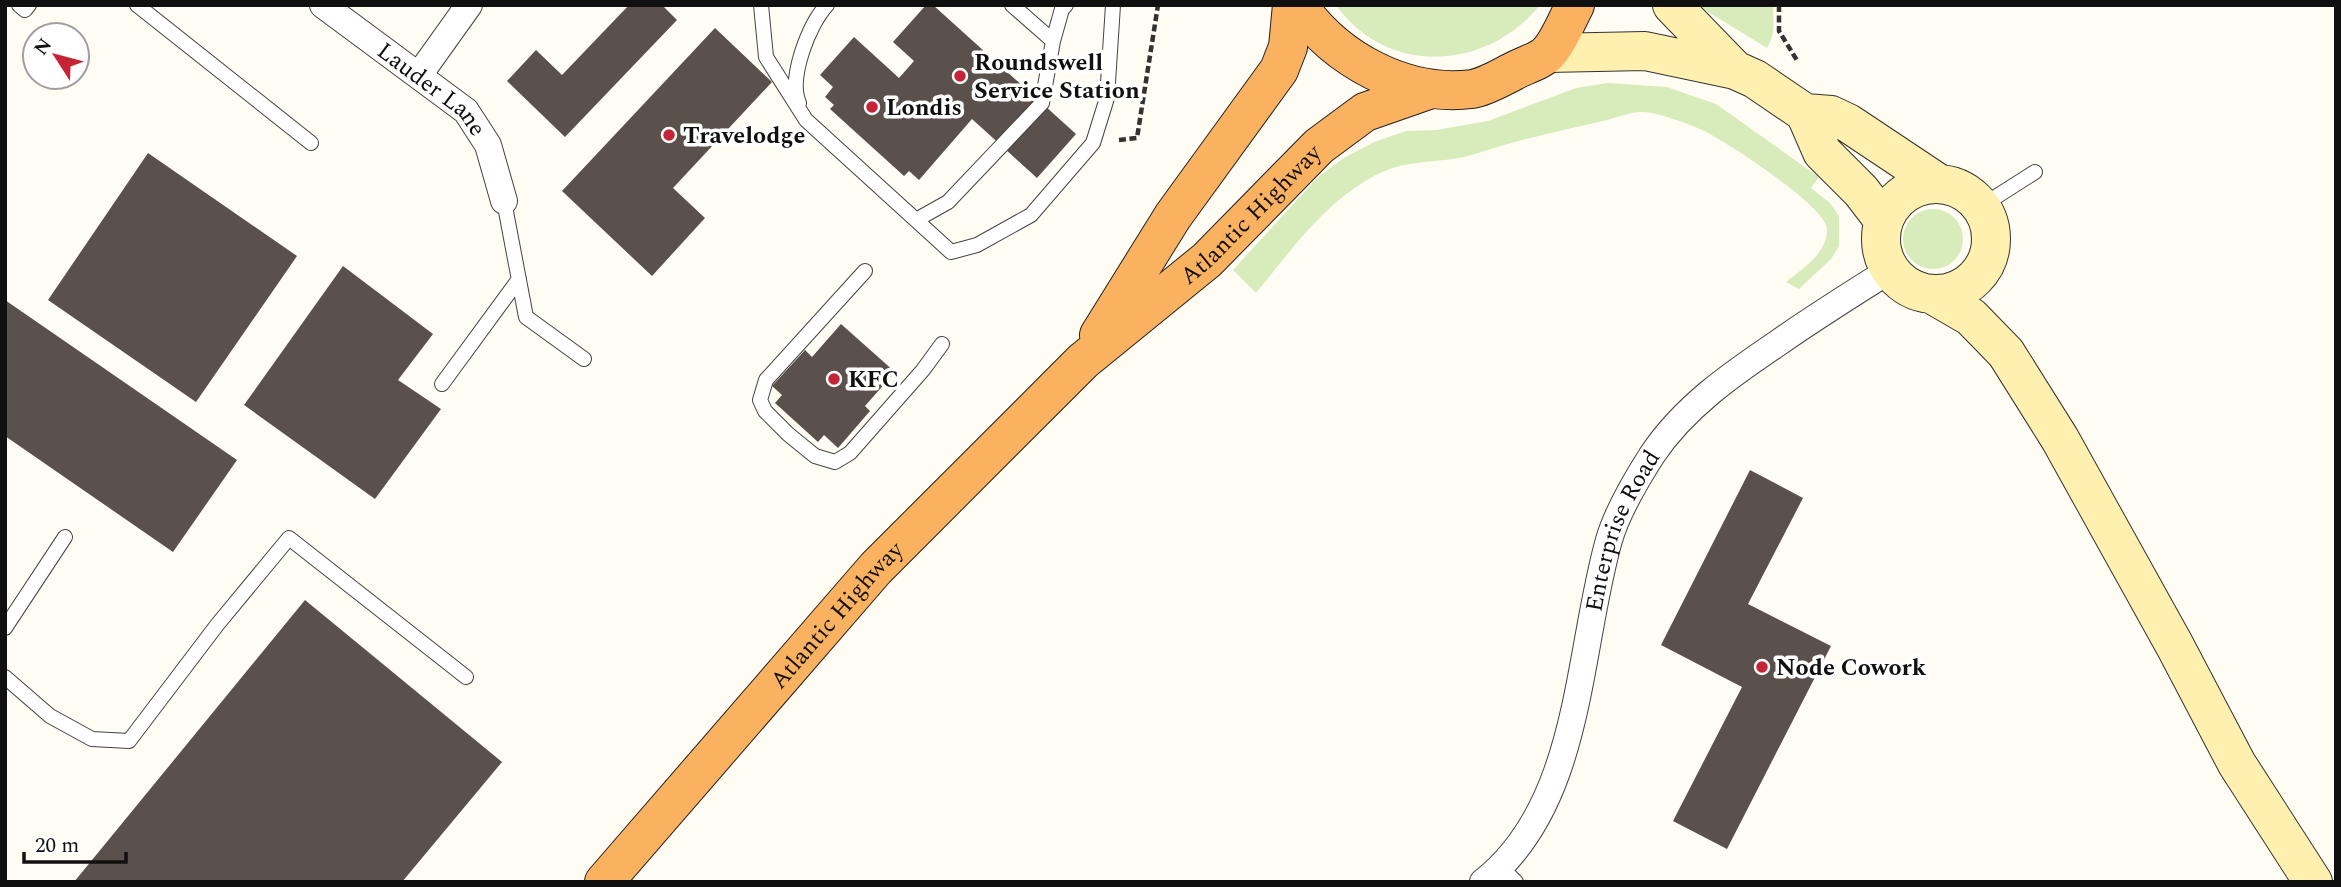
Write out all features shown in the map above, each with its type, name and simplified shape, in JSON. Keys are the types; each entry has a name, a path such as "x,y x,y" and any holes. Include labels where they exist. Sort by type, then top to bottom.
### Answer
{"highway":[{"name":"Atlantic Highway","path":"1083,361 1172,216 1279,70 1288,47 1292,5"},
{"path":"1298,5 1321,36 1342,52 1374,71 1431,89 1475,89 1548,53 1575,5"},
{"name":"Atlantic Highway","path":"604,882 876,568 1083,361 1207,260 1319,146 1365,112 1431,89"}],"main road":[{"path":"1672,5 1735,69"},
{"path":"1548,53 1645,51 1735,69 1755,79 1805,113 1831,115 1848,122 1938,184"},
{"path":"1805,113 1822,152 1861,191 1884,221"},
{"path":"2006,353 1998,320 1990,251 1991,232 1985,213 1973,198 1957,187 1938,184 1921,186 1905,193 1892,206 1884,221 1880,238 1890,271 1902,283 1933,295 1971,317 2006,353 2087,488 2175,646 2236,764 2313,882"},
{"path":"1933,295 1953,292 1970,283 1983,269 1990,251"}],"street":[{"name":"Lauder Lane","path":"323,5 466,111 488,145 505,201"},
{"path":"419,75 470,5"},
{"name":"Enterprise Road","path":"1500,877 1552,786 1568,741 1609,539 1625,503 1653,454 1696,403 1734,373 1830,307 1890,271"}],"lane":[{"path":"19,5 25,10 29,5"},
{"path":"761,5 766,57 806,120 951,251 977,245 1031,215 1093,143 1107,98 1113,5"},
{"path":"806,120 796,95 801,50 827,5"},
{"path":"1012,5 1053,41"},
{"path":"916,220 948,202 1042,103 1053,41 1062,9 1066,5"},
{"path":"144,7 311,143"},
{"path":"1980,207 2035,172"},
{"path":"505,201 526,317 584,359"},
{"path":"865,271 766,380 761,400 765,411 788,435 816,456 835,463 850,453 923,370 942,344"},
{"path":"442,384 519,279"},
{"path":"5,628 65,537"},
{"path":"5,677 50,716 92,739 129,741 217,625 289,538 466,677"}],"path":[{"path":"1093,143 1137,138 1158,5"}],"green space":[{"path":"1336,5 1540,5 1518,27 1493,43 1466,53 1437,57 1409,54 1382,45 1357,28"},
{"path":"1697,5 1773,5 1773,32 1770,43 1767,48"},
{"path":"1608,83 1667,87 1716,104 1819,177 1811,188 1830,203 1839,216 1839,246 1831,259 1799,289 1786,282 1813,260 1826,238 1827,229 1810,205 1772,174 1712,135 1672,119 1639,112 1464,157 1403,165 1379,173 1350,191 1320,217 1256,293 1233,270 1318,177 1344,158 1374,142 1406,131 1436,130 1488,121 1576,88"},
{"path":"1933,209 1950,214 1958,222 1963,239 1958,256 1950,264 1933,269 1916,264 1908,256 1903,239 1908,222 1916,214"}],"building":[{"path":"629,5 662,5 677,20 565,137 507,81 536,50 562,75"},
{"path":"926,5 933,5 1076,134 1037,178 972,119 919,180 909,171 904,176 830,109 834,105 825,97 833,87 820,75 854,37 899,78 914,61 893,42"},
{"name":"Travelodge","path":"715,28 772,82 673,188 705,218 652,276 562,191"},
{"path":"148,153 297,256 196,402 48,300"},
{"path":"343,266 433,334 398,380 441,409 375,499 244,405"},
{"path":"5,300 237,460 173,552 5,436"},
{"name":"KFC","path":"841,324 895,372 865,406 870,411 838,448 824,435 818,442 775,403 782,395 772,386 805,350 812,357"},
{"name":"Node Cowork","path":"1750,470 1803,498 1748,604 1831,646 1727,849 1673,821 1742,687 1661,645"},
{"path":"305,600 502,762 402,882 74,882"}],"place":[{"name":"Roundswell Service Station","path":"960,76"},
{"name":"Londis","path":"872,107"},
{"name":"Travelodge","path":"669,135"},
{"name":"KFC","path":"834,379"},
{"name":"Node Cowork","path":"1762,667"}]}
